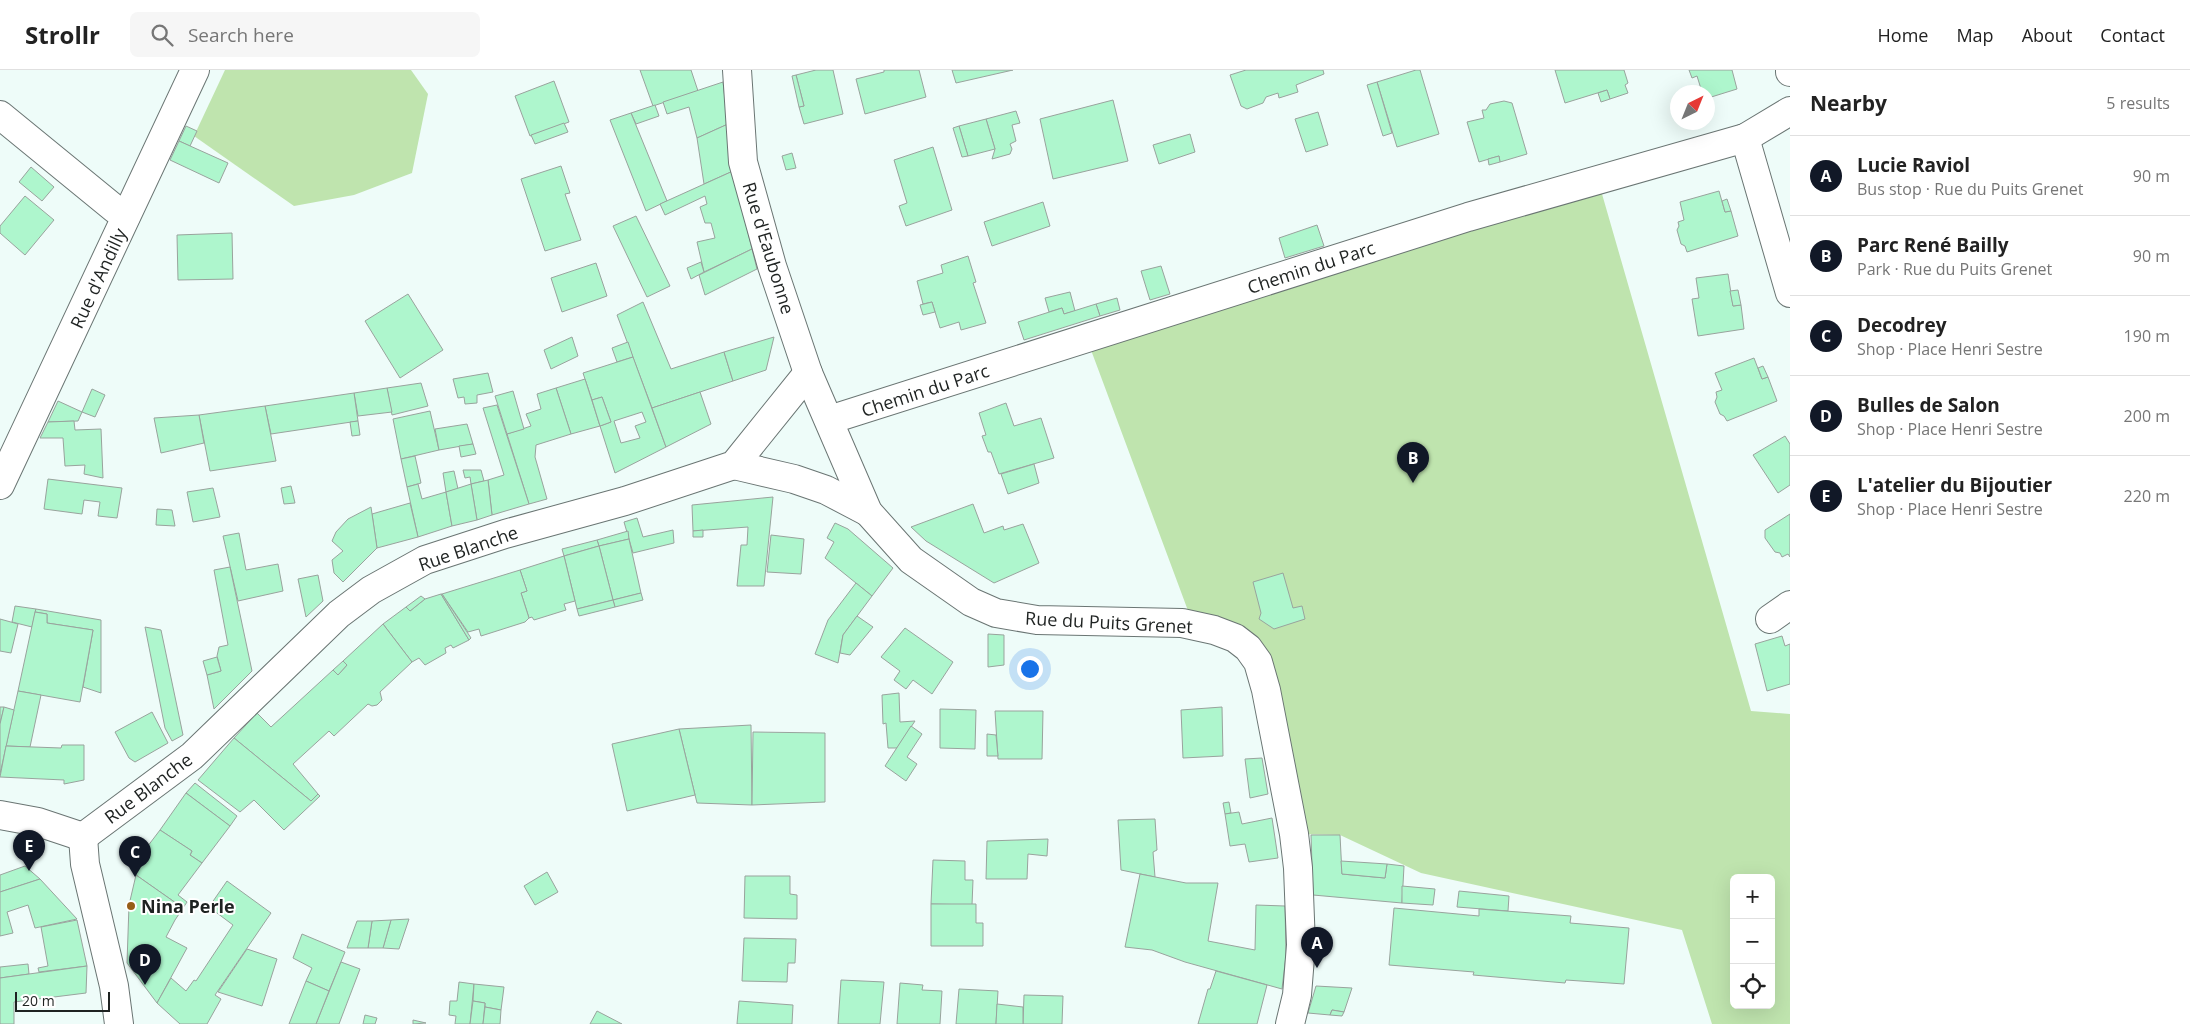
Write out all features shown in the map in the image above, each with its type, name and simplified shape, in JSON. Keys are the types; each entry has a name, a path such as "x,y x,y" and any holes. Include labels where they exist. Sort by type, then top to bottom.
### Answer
{"street":[{"name":"Rue d'Andilly","path":"0,485 195,70"},
{"name":"Rue d'Eaubonne","path":"737,70 743,162 772,266 808,373 829,420"},
{"name":"Chemin du Parc","path":"829,420 1468,217 1745,138 1790,111"},
{"path":"0,115 126,216"},
{"path":"1745,138 1790,294"},
{"path":"808,373 734,466 794,479 826,490 868,512"},
{"name":"Rue du Puits Grenet","path":"829,420 868,512 911,560 971,602 996,614 1037,620 1182,623 1214,630 1235,638 1248,648 1258,662 1266,690 1294,834 1298,868 1301,945 1297,995 1290,1024"},
{"name":"Rue Blanche","path":"83,837 192,756 332,621 370,590 425,560 505,534 625,501 734,466"},
{"path":"0,815 38,822 83,837 85,864 114,986 119,1024"}],"green space":[{"path":"225,70 411,70 428,94 412,173 354,195 294,206 194,136"},
{"path":"1600,187 1751,711 1790,714 1790,1024 1712,1024 1682,930 1421,873 1340,835 1294,834 1267,683 1190,616 1091,350"}],"building":[{"path":"640,70 691,70 698,91 653,106"},
{"path":"816,70 833,70 843,114 804,124 799,107 804,106 796,75"},
{"path":"884,70 919,70 926,97 865,114 856,79 884,72"},
{"path":"952,70 1013,70 956,83"},
{"path":"1246,70 1323,70 1324,74 1296,85 1298,92 1279,98 1278,93 1266,97 1263,103 1247,109 1241,106 1230,75"},
{"path":"1420,70 1439,134 1397,147 1377,82"},
{"path":"1555,70 1624,70 1628,83 1625,85 1628,93 1610,99 1607,90 1565,103"},
{"path":"1689,70 1732,70 1737,89 1715,96 1715,85 1700,85 1697,76 1692,78"},
{"path":"796,75 804,106 799,107 792,76"},
{"path":"554,81 569,122 530,136 515,96"},
{"path":"723,82 728,124 697,138 689,107 667,114 663,102"},
{"path":"1377,82 1392,133 1383,136 1367,85"},
{"path":"1607,90 1610,99 1601,102 1598,93"},
{"path":"1113,100 1128,161 1053,179 1040,119"},
{"path":"1504,101 1512,103 1527,154 1500,162 1499,156 1479,162 1467,122 1484,118 1482,110 1486,110 1490,104"},
{"path":"655,105 659,116 636,124 631,113"},
{"path":"1016,111 1020,123 1012,125 1016,141 1010,144 1012,149 1010,154 992,159 995,149 986,119"},
{"path":"1318,112 1328,145 1306,152 1295,119"},
{"path":"631,113 667,201 646,211 610,120"},
{"path":"986,119 995,149 968,156 959,126"},
{"path":"564,123 568,132 535,144 531,135"},
{"path":"728,124 733,171 704,184 697,138"},
{"path":"186,126 197,131 190,146 179,141"},
{"path":"959,126 968,156 962,157 953,128"},
{"path":"1190,134 1195,152 1159,164 1153,145"},
{"path":"179,141 228,163 219,183 170,160"},
{"path":"933,147 952,210 906,226 899,206 907,203 894,160"},
{"path":"792,153 796,168 786,170 782,156"},
{"path":"1499,156 1500,162 1489,165 1488,159"},
{"path":"561,166 570,193 565,194 581,240 545,251 521,179"},
{"path":"31,167 54,187 42,201 19,182"},
{"path":"733,171 752,249 704,272 697,242 715,238 711,223 705,223 700,207 707,204 705,196 665,215 660,204"},
{"path":"1719,191 1725,212 1731,211 1738,236 1687,252 1685,246 1681,244 1677,230 1678,222 1684,220 1680,202"},
{"path":"25,196 54,220 25,255 0,233 0,226"},
{"path":"1727,199 1731,211 1725,212 1722,201"},
{"path":"1043,202 1050,226 992,246 984,222"},
{"path":"636,216 670,286 647,297 613,226"},
{"path":"1317,225 1324,246 1285,258 1279,238"},
{"path":"232,233 233,279 178,280 177,235"},
{"path":"752,249 757,269 705,295 699,275"},
{"path":"968,256 976,282 973,283 986,323 961,330 959,322 940,328 932,302 923,304 917,281 943,273 941,265"},
{"path":"701,262 704,272 691,279 687,268"},
{"path":"596,263 607,296 562,312 551,278"},
{"path":"1161,266 1170,294 1150,300 1141,271"},
{"path":"1728,274 1733,306 1741,305 1744,329 1698,336 1692,299 1699,298 1696,278"},
{"path":"1738,290 1741,305 1733,306 1730,291"},
{"path":"1070,292 1075,311 1064,314 1062,308 1049,312 1045,298"},
{"path":"408,294 443,350 400,378 365,321"},
{"path":"1117,298 1120,310 1100,316 1096,304"},
{"path":"643,302 671,369 724,352 733,381 652,408 617,315"},
{"path":"932,302 935,312 923,315 920,305"},
{"path":"1096,304 1100,316 1024,340 1018,322 1062,308 1064,314"},
{"path":"572,337 578,356 551,369 544,350"},
{"path":"774,337 766,370 733,381 724,352"},
{"path":"628,342 633,357 617,362 612,348"},
{"path":"633,357 666,447 615,473 600,426 611,422 602,397 592,400 583,373","holes":["642,412 646,422 635,426 640,438 621,443 614,421"]},
{"path":"1754,358 1762,379 1768,377 1777,401 1727,421 1720,414 1715,402 1716,392 1722,390 1715,373"},
{"path":"1763,366 1768,377 1762,379 1758,368"},
{"path":"488,373 493,392 477,395 477,403 465,404 464,397 458,398 453,379"},
{"path":"585,379 600,426 571,434 556,388"},
{"path":"421,383 428,406 392,415 387,388"},
{"path":"387,388 392,412 358,416 354,393"},
{"path":"556,388 571,434 536,445 535,457 547,499 529,504 507,434 531,426 526,414 541,409 537,394"},
{"path":"92,389 105,395 95,417 82,412"},
{"path":"513,391 524,429 507,434 495,396"},
{"path":"700,392 711,424 666,447 652,408"},
{"path":"354,393 358,421 271,434 265,406"},
{"path":"602,397 611,422 600,426 592,400"},
{"path":"58,401 82,412 78,421 48,422"},
{"path":"1006,403 1014,426 1041,418 1054,458 999,474 991,452 988,452 982,436 986,435 979,413"},
{"path":"497,405 529,504 492,515 488,480 504,475 483,408"},
{"path":"265,406 276,461 210,471 199,415"},
{"path":"430,411 439,450 401,459 393,419"},
{"path":"199,415 204,443 161,453 154,418"},
{"path":"74,421 75,430 101,429 103,478 84,474 85,465 65,466 63,438 40,438 48,422"},
{"path":"358,421 360,435 352,436 350,422"},
{"path":"467,424 473,444 439,450 435,429"},
{"path":"1785,436 1790,444 1790,485 1778,493 1753,455"},
{"path":"473,444 476,454 461,457 459,446"},
{"path":"415,456 421,483 407,487 401,459"},
{"path":"1034,464 1039,483 1008,494 1001,474"},
{"path":"463,470 481,470 484,481 471,484 470,477 465,478"},
{"path":"454,471 458,489 446,492 443,473"},
{"path":"48,479 122,488 117,518 98,516 100,502 84,500 82,514 44,509"},
{"path":"488,480 492,515 477,520 471,484"},
{"path":"418,484 422,499 446,492 452,526 418,537 407,487"},
{"path":"471,484 477,520 452,526 446,492"},
{"path":"291,486 295,503 284,504 281,488"},
{"path":"213,488 220,517 193,522 187,492"},
{"path":"773,497 764,586 737,586 741,545 747,545 748,527 693,531 692,505"},
{"path":"410,503 418,537 377,548 372,514"},
{"path":"973,504 984,533 1003,526 1004,530 1023,524 1039,563 994,583 926,541 911,527"},
{"path":"371,507 377,548 343,582 334,573 332,560 343,551 332,541 336,532 348,519"},
{"path":"157,509 172,510 175,526 156,525"},
{"path":"1790,514 1790,557 1788,554 1782,557 1780,553 1775,552 1765,538 1765,530"},
{"path":"637,518 643,537 673,530 674,543 633,553 624,522"},
{"path":"835,523 848,529 893,568 872,596 825,558 834,542 827,538"},
{"path":"703,530 703,537 693,537 693,531"},
{"path":"628,531 629,539 599,546 597,540"},
{"path":"239,533 246,570 278,564 283,591 238,601 223,536"},
{"path":"771,535 804,539 801,574 767,572"},
{"path":"629,539 641,593 613,600 599,546"},
{"path":"597,540 599,546 564,556 562,549"},
{"path":"599,546 613,600 577,609 564,556"},
{"path":"564,556 575,601 564,604 566,610 534,620 532,617 529,618 521,593 527,591 520,570"},
{"path":"230,567 252,671 214,709 207,675 221,671 217,656 219,647 228,645 214,570"},
{"path":"520,570 527,591 521,593 529,618 525,622 481,636 479,629 468,632 442,594"},
{"path":"1283,573 1293,608 1302,606 1305,619 1274,629 1259,619 1261,613 1253,582"},
{"path":"318,575 323,601 306,617 298,579"},
{"path":"856,583 872,596 843,635 838,663 815,654 828,620"},
{"path":"641,593 643,600 615,607 613,600"},
{"path":"441,594 469,640 453,648 451,645 445,648 446,653 425,665 419,658 412,662 383,624 406,607 410,611 425,599"},
{"path":"441,594 471,638 469,640"},
{"path":"421,596 425,599 410,611 406,607"},
{"path":"613,600 615,607 579,616 577,609"},
{"path":"15,606 36,609 32,627 12,622"},
{"path":"36,609 101,620 101,693 83,687 93,630 47,623 47,614 35,612"},
{"path":"35,612 47,614 47,623 93,630 80,702 18,691"},
{"path":"857,616 873,627 850,655 840,653 843,635"},
{"path":"0,619 18,624 11,653 0,651"},
{"path":"383,624 412,662 380,692 382,700 377,705 372,706 368,704 334,736 329,731 293,764 318,794 311,801 234,738 257,713 271,727 333,670 338,675 347,665 343,661"},
{"path":"145,627 161,630 183,735 172,741 165,728"},
{"path":"905,628 953,662 932,694 913,680 906,689 894,680 900,671 881,657"},
{"path":"988,634 1004,635 1004,665 988,667"},
{"path":"1782,636 1785,646 1790,644 1790,684 1767,691 1755,644"},
{"path":"217,657 221,671 207,675 203,661"},
{"path":"343,661 347,665 338,675 333,670"},
{"path":"18,691 41,695 30,747 6,746"},
{"path":"899,693 900,722 915,721 897,748 888,748 886,723 883,724 882,695"},
{"path":"0,707 4,707 0,724"},
{"path":"4,707 14,710 0,774 0,724"},
{"path":"1222,707 1223,756 1183,758 1181,710"},
{"path":"940,709 976,710 975,749 940,748"},
{"path":"995,711 1043,711 1042,759 998,759"},
{"path":"152,712 168,743 135,762 129,758 115,732"},
{"path":"751,725 752,805 697,803 679,729"},
{"path":"911,726 922,734 907,757 917,764 906,781 885,766"},
{"path":"679,729 695,795 627,811 612,744"},
{"path":"753,732 825,733 825,802 752,805"},
{"path":"987,734 996,735 998,756 987,756"},
{"path":"234,738 311,801 318,794 320,796 284,830 254,800 240,812 198,780"},
{"path":"62,745 84,745 84,780 64,784 64,780 0,777 6,746 61,748"},
{"path":"1262,758 1268,794 1250,798 1245,759"},
{"path":"195,783 237,816 230,826 186,793"},
{"path":"186,793 230,826 202,863 190,855 192,851 160,830"},
{"path":"1229,802 1231,813 1225,814 1223,803"},
{"path":"1239,812 1242,824 1272,818 1278,858 1249,862 1245,844 1230,846 1225,814"},
{"path":"1155,819 1157,850 1153,852 1155,877 1121,870 1118,820"},
{"path":"160,830 192,851 190,855 202,863 178,895 187,902 183,908 136,875 141,855"},
{"path":"1311,835 1340,835 1342,874 1385,878 1387,864 1404,866 1402,903 1313,895"},
{"path":"1048,839 1047,856 1028,854 1027,879 986,879 987,841"},
{"path":"933,860 965,861 965,880 973,880 972,905 931,904"},
{"path":"1341,861 1387,864 1385,878 1342,874"},
{"path":"25,866 40,879 0,892 0,875"},
{"path":"547,872 558,892 535,905 524,886"},
{"path":"1140,874 1186,883 1218,883 1208,941 1255,950 1256,905 1285,906 1286,955 1282,989 1185,962 1152,950 1125,947"},
{"path":"136,875 183,908 166,937 187,948 157,1003 127,963 129,905"},
{"path":"745,876 790,876 790,894 797,895 797,919 744,918"},
{"path":"40,879 77,919 35,928 28,905 7,912 13,933 0,936 0,892"},
{"path":"227,881 271,913 215,995 221,999 207,1024 180,1024 157,1003 171,978 186,991 194,980 196,981 233,925 209,907"},
{"path":"1402,886 1435,889 1433,905 1402,903"},
{"path":"1459,891 1509,896 1508,911 1457,907"},
{"path":"931,904 976,904 976,923 983,923 983,946 931,946"},
{"path":"1394,908 1479,916 1479,909 1571,916 1570,923 1629,928 1624,984 1566,980 1565,983 1473,975 1474,972 1389,965"},
{"path":"409,919 399,949 383,948 391,920"},
{"path":"77,920 87,966 39,972 38,968 48,966 41,927"},
{"path":"391,920 383,948 368,948 372,921"},
{"path":"357,921 372,921 368,948 347,948"},
{"path":"302,934 345,952 329,991 306,981 312,968 293,958"},
{"path":"744,938 796,939 795,963 788,963 787,982 742,981"},
{"path":"247,949 277,959 262,1006 218,992"},
{"path":"341,962 360,969 339,1024 316,1024"},
{"path":"28,964 29,974 0,978 0,967"},
{"path":"87,966 86,993 14,1002 14,1024 0,1024 0,978"},
{"path":"1216,971 1267,985 1257,1024 1198,1024 1208,989 1210,989"},
{"path":"841,980 884,982 880,1024 838,1024"},
{"path":"306,981 329,991 316,1024 289,1024"},
{"path":"459,982 474,984 470,1024 455,1024 456,1016 449,1015 450,1001 457,1001"},
{"path":"900,983 923,985 922,990 942,991 940,1024 897,1024"},
{"path":"474,984 504,987 501,1010 485,1007 485,1003 473,1001"},
{"path":"1316,986 1352,988 1344,1012 1332,1010 1330,1015 1308,1013"},
{"path":"959,989 998,991 996,1024 956,1024"},
{"path":"1024,995 1063,996 1062,1024 1023,1024"},
{"path":"473,1001 485,1003 483,1024 470,1024"},
{"path":"739,1001 793,1005 792,1024 737,1024"},
{"path":"997,1004 1023,1007 1023,1024 996,1024"},
{"path":"485,1007 501,1010 500,1024 483,1024"},
{"path":"1332,1010 1344,1012 1342,1016 1330,1015"},
{"path":"597,1011 622,1024 590,1024"},
{"path":"365,1015 377,1018 375,1024 363,1024"},
{"path":"413,1020 426,1023 413,1024"}],"place":[{"name":"Parc René Bailly","path":"1413,483"},
{"name":"L'atelier du Bijoutier","path":"29,871"},
{"name":"Decodrey","path":"135,877"},
{"name":"Nina Perle","path":"131,906"},
{"name":"Lucie Raviol","path":"1317,968"},
{"name":"Bulles de Salon","path":"145,985"}]}
